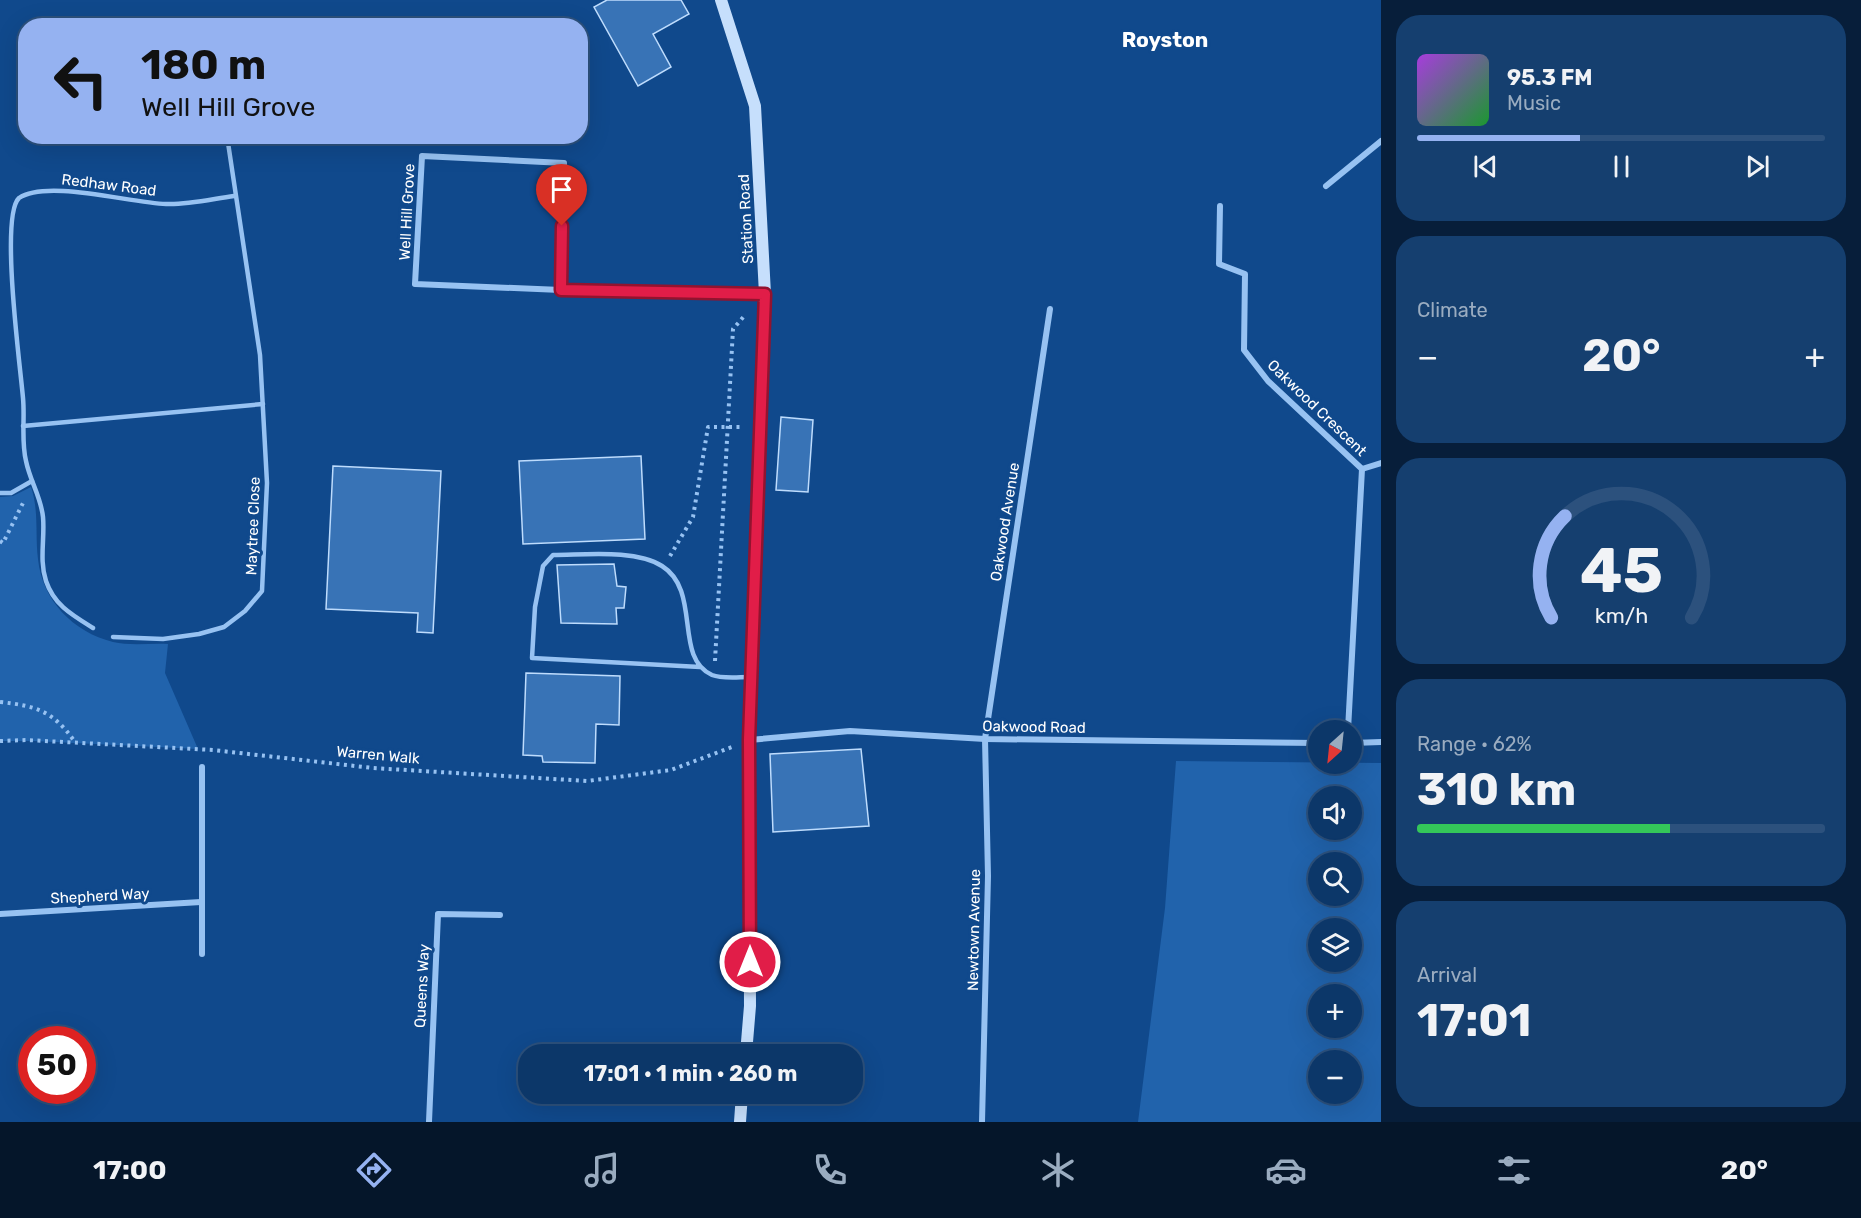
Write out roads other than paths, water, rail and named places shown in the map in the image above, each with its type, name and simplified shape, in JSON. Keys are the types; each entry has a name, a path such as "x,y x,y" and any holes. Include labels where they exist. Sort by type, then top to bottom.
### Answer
{"main road":[{"name":"Station Road","path":"721,0 756,106 765,294 749,740 750,1006 747,1044"},
{"path":"740,1122 741,1104"}],"street":[{"path":"1326,186 1381,141"},
{"name":"Well Hill Grove","path":"561,290 564,163 422,156 415,284 561,290 765,294"},
{"name":"Oakwood Crescent","path":"1220,206 1219,264 1245,274 1244,350 1268,381 1362,469 1349,720"},
{"name":"Oakwood Avenue","path":"985,739 1050,309"},
{"name":"Oakwood Crescent","path":"1362,469 1381,463"},
{"name":"Oakwood Road","path":"749,740 850,731 985,739 1308,742"},
{"name":"Newtown Avenue","path":"982,1122 988,876 985,739"},
{"path":"1362,743 1381,742"},
{"path":"202,767 202,954"},
{"name":"Shepherd Way","path":"0,914 201,902"},
{"name":"Queens Way","path":"429,1122 438,914 500,915"}],"lane":[{"name":"Maytree Close","path":"113,637 163,639 199,634 224,627 245,611 262,591 267,483 260,355 234,196 228,144"},
{"name":"Redhaw Road","path":"32,481 26,461 23,426 24,400 7,237 10,207 19,198 45,190 169,205 234,196"},
{"path":"23,426 262,404"},
{"path":"0,493 11,493 32,481 38,493 43,517 43,559 46,580 62,608 93,628"},
{"path":"700,667 689,640 686,603 678,585 663,567 628,555 553,555 543,566 535,607 532,658 700,667 714,676 752,677"}],"district":[{"name":"Royston","path":"1165,39"}]}
